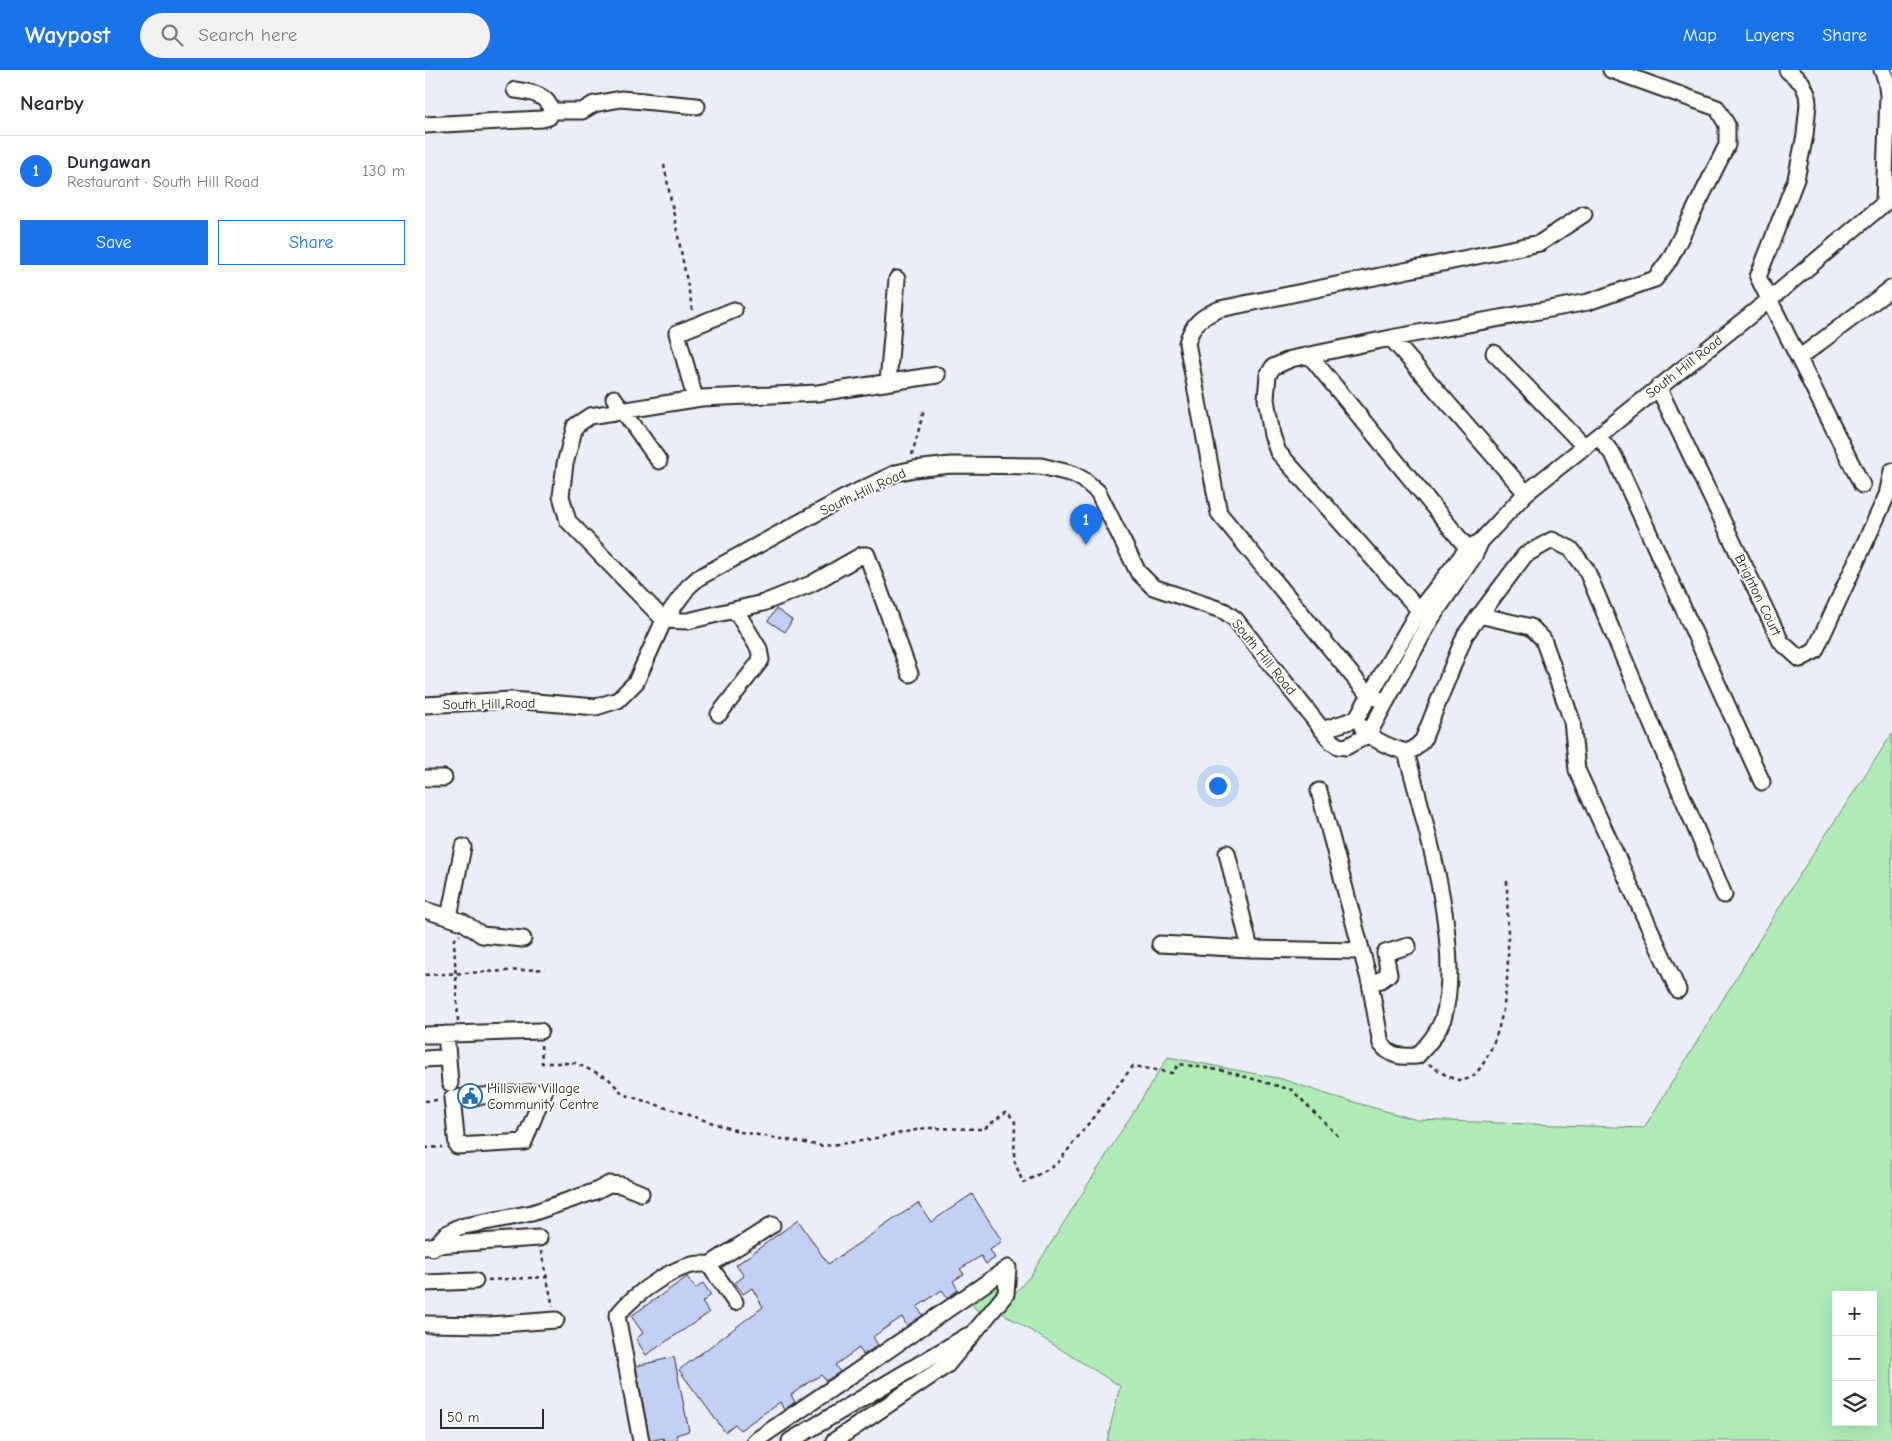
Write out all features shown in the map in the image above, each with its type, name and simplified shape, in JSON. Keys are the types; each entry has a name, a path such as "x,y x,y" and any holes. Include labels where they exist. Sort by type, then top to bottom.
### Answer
{"street":[{"path":"1425,614 1278,452 1274,444 1266,399 1268,375 1273,367 1282,362 1391,338 1588,302 1655,279 1670,259 1727,145 1727,126 1717,108 1611,70"},
{"path":"1787,70 1802,83 1808,104 1796,180 1758,277 1862,486"},
{"path":"1882,70 1886,80 1887,95 1888,199"},
{"path":"425,125 542,119 549,116 551,111 550,105 540,96 515,90"},
{"path":"551,111 582,111 594,104 621,99 697,106"},
{"name":"South Hill Road","path":"1356,719 1425,614 1474,548 1526,493 1769,301 1888,199"},
{"path":"1385,702 1370,695 1219,513 1187,343 1190,330 1207,314 1220,309 1540,243 1584,214"},
{"path":"888,382 897,279"},
{"path":"1799,358 1892,288"},
{"path":"695,398 677,333 734,310"},
{"path":"1391,338 1526,493"},
{"path":"1494,354 1585,447"},
{"path":"1311,356 1474,548"},
{"path":"910,674 867,555 862,555 811,584 763,604 688,621 664,620 567,521 561,496 565,464 575,426 590,416 618,404 695,398 818,393 937,375"},
{"name":"Brighton Court","path":"1658,387 1781,642 1800,659 1815,651 1887,495 1892,471"},
{"path":"618,404 659,461"},
{"path":"1598,436 1614,456 1762,782"},
{"name":"South Hill Road","path":"425,705 511,700 595,707 618,700 636,682 664,620 688,587 698,578 844,498 896,473 929,466 1041,466 1057,468 1085,480 1098,492 1138,572 1145,581 1153,587 1224,611 1235,619 1322,730 1338,746 1346,747 1368,735 1425,614"},
{"path":"1322,730 1356,719 1368,735 1390,747 1406,752 1414,749 1423,740 1465,636 1525,555 1552,540 1571,549 1586,569 1724,895"},
{"path":"719,714 761,660 759,648 736,611"},
{"path":"1479,616 1531,627 1543,638 1572,721 1577,770 1678,990"},
{"path":"1319,791 1360,951 1371,983 1381,1044 1387,1052 1395,1056 1417,1056 1437,1032 1443,1019 1448,972 1445,919 1428,833 1406,752"},
{"path":"425,778 444,778"},
{"path":"459,924 463,846"},
{"path":"1227,853 1250,949"},
{"path":"425,910 482,935 523,939"},
{"path":"1160,944 1250,949 1360,951"},
{"path":"1371,983 1381,980 1389,974 1385,953 1408,946"},
{"path":"443,1034 540,1031"},
{"path":"443,1034 446,1081 441,1058 443,1034"},
{"path":"425,1058 441,1058"},
{"path":"544,1092 524,1142 457,1146 452,1098 544,1092"},
{"path":"425,1256 430,1246 459,1227 532,1213 596,1192 609,1184 621,1185 641,1193"},
{"path":"709,1265 773,1225"},
{"path":"430,1246 539,1238"},
{"path":"641,1441 617,1316 632,1300 678,1270 700,1263 709,1265 735,1302"},
{"path":"755,1441 1008,1268 1006,1294 947,1365 834,1441"},
{"path":"425,1283 475,1281"},
{"path":"425,1324 490,1325 556,1320"},
{"path":"790,1441 977,1330"}],"path":[{"path":"664,166 696,326"},
{"path":"912,455 924,410"},
{"path":"1417,1056 1450,1077 1459,1080 1469,1078 1478,1072 1495,1040 1507,997 1507,880"},
{"path":"443,1034 455,973 454,940 459,924"},
{"path":"425,975 545,969"},
{"path":"540,1031 542,1063 575,1063 608,1078 623,1094 741,1132 823,1146 861,1141 926,1128 984,1129 1007,1111 1015,1122 1014,1160 1023,1183 1057,1164 1133,1066 1172,1073 1179,1064 1225,1071 1292,1090 1341,1139"},
{"path":"425,1148 457,1146"},
{"path":"539,1238 556,1320"},
{"path":"475,1281 547,1277"}],"green space":[{"path":"1892,734 1892,1441 1107,1441 1120,1386 999,1311 1031,1275 1168,1057 1282,1079 1329,1095 1417,1120 1644,1128 1798,877"},
{"path":"1005,1280 979,1313 971,1303"}],"building":[{"path":"776,609 792,620 785,632 768,621"},
{"path":"972,1194 1002,1241 990,1250 995,1258 986,1264 981,1256 960,1269 964,1274 953,1281 958,1290 947,1298 942,1290 917,1307 923,1315 907,1326 902,1317 881,1331 873,1337 878,1345 863,1355 859,1348 835,1365 840,1372 826,1381 821,1375 809,1382 791,1395 795,1402 784,1410 780,1402 740,1430 735,1424 725,1432 679,1370 763,1307 752,1288 743,1294 735,1283 744,1276 736,1265 798,1220 828,1264 918,1203 931,1222"},
{"path":"687,1277 696,1289 703,1283 711,1295 702,1302 709,1313 646,1355 636,1339 643,1333 631,1316"},
{"path":"674,1357 689,1431 676,1435 678,1441 664,1441 663,1438 650,1441 636,1366"}],"place":[{"name":"Dungawan","path":"1086,545"},
{"name":"Hillsview Village Community Centre","path":"470,1096"}]}
